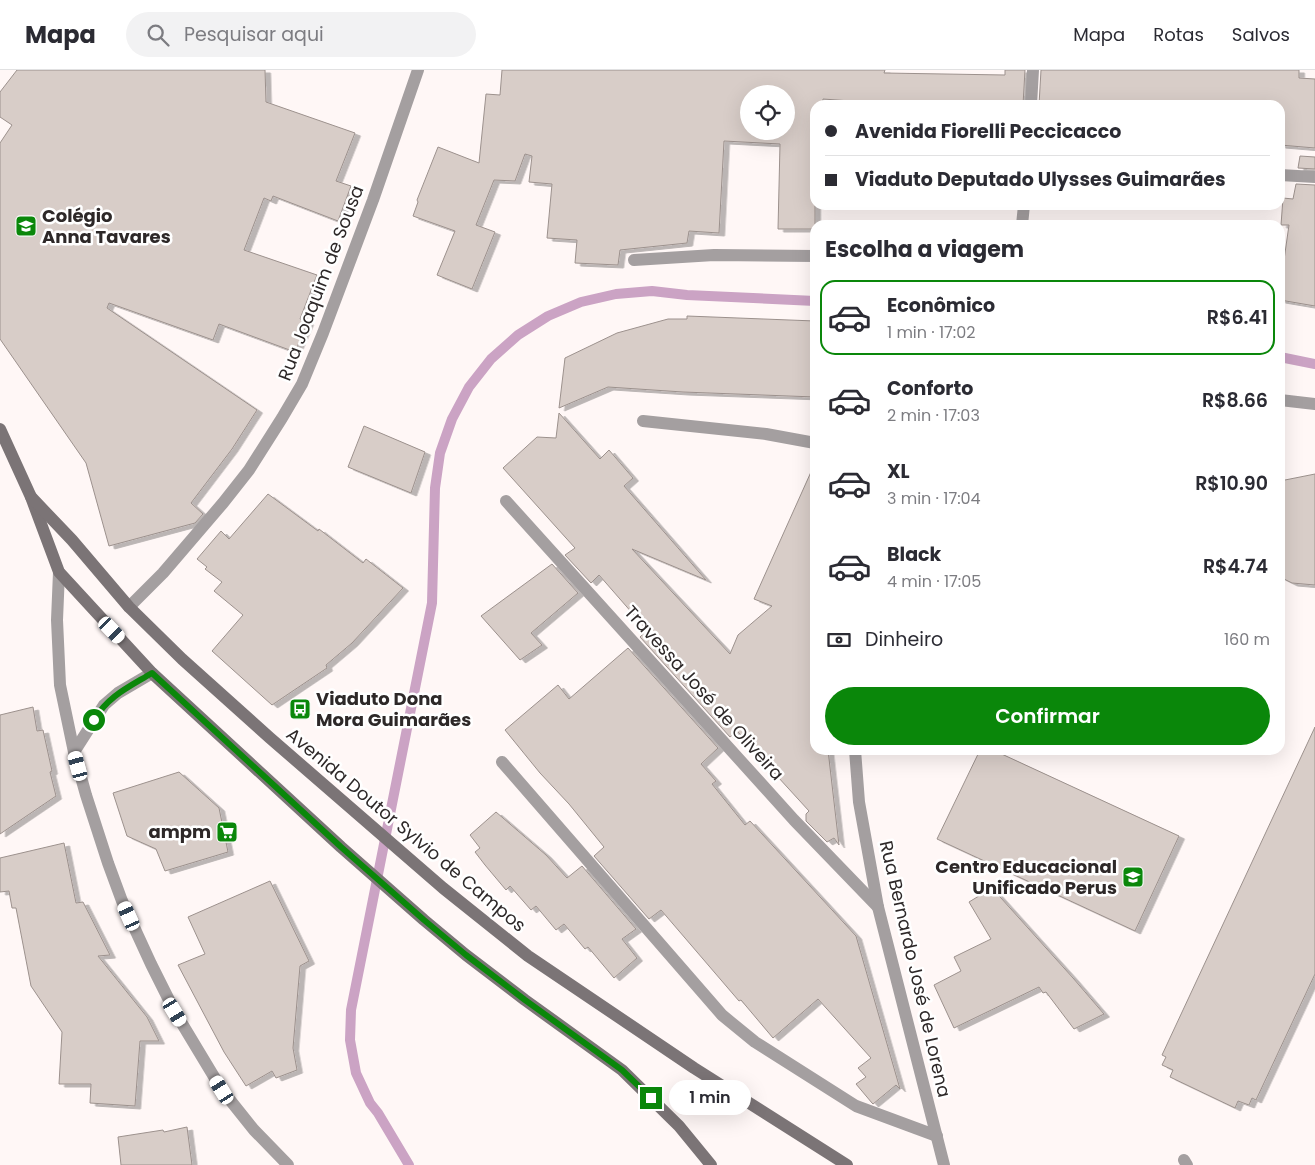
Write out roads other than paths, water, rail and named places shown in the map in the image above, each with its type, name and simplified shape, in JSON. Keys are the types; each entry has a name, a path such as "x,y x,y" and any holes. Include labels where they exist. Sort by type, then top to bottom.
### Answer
{"main road":[{"path":"0,429 31,497 59,572 152,673 397,896 473,960 622,1070 679,1126 711,1165"},
{"name":"Avenida Doutor Sylvio de Campos","path":"31,497 72,540 129,607 182,659 443,888 528,956 653,1041 848,1165"}],"street":[{"name":"Rua Joaquim de Sousa","path":"129,607 163,573 228,496 253,462 302,384 373,200 418,70"},
{"path":"1031,100 1032,70"},
{"path":"1285,175 1315,177"},
{"path":"634,260 714,255 810,256"},
{"path":"1285,401 1315,404"},
{"path":"642,421 766,434 810,442"},
{"name":"Travessa José de Oliveira","path":"506,501 794,820 878,907"},
{"path":"59,572 56,620 60,685 74,752 108,863 122,901 175,1012 222,1090 254,1130 288,1165"},
{"path":"74,752 104,705 118,693 152,673"},
{"name":"Rua Bernardo José de Lorena","path":"855,755 859,802 878,907 944,1165"},
{"path":"502,762 722,1015 755,1042 856,1106 937,1136"}],"waterway":[{"path":"409,1165 370,1103 356,1073 350,1040 351,1010 432,603 435,488 440,453 452,419 469,387 491,359 518,335 548,316 581,302 616,294 652,291 687,295 810,301"},
{"path":"1285,358 1315,364"}],"place":[{"name":"Colégio Anna Tavares","path":"26,226"},
{"name":"Viaduto Dona Mora Guimarães","path":"300,709"},
{"name":"ampm","path":"227,832"},
{"name":"Centro Educacional Unificado Perus","path":"1133,877"}]}
